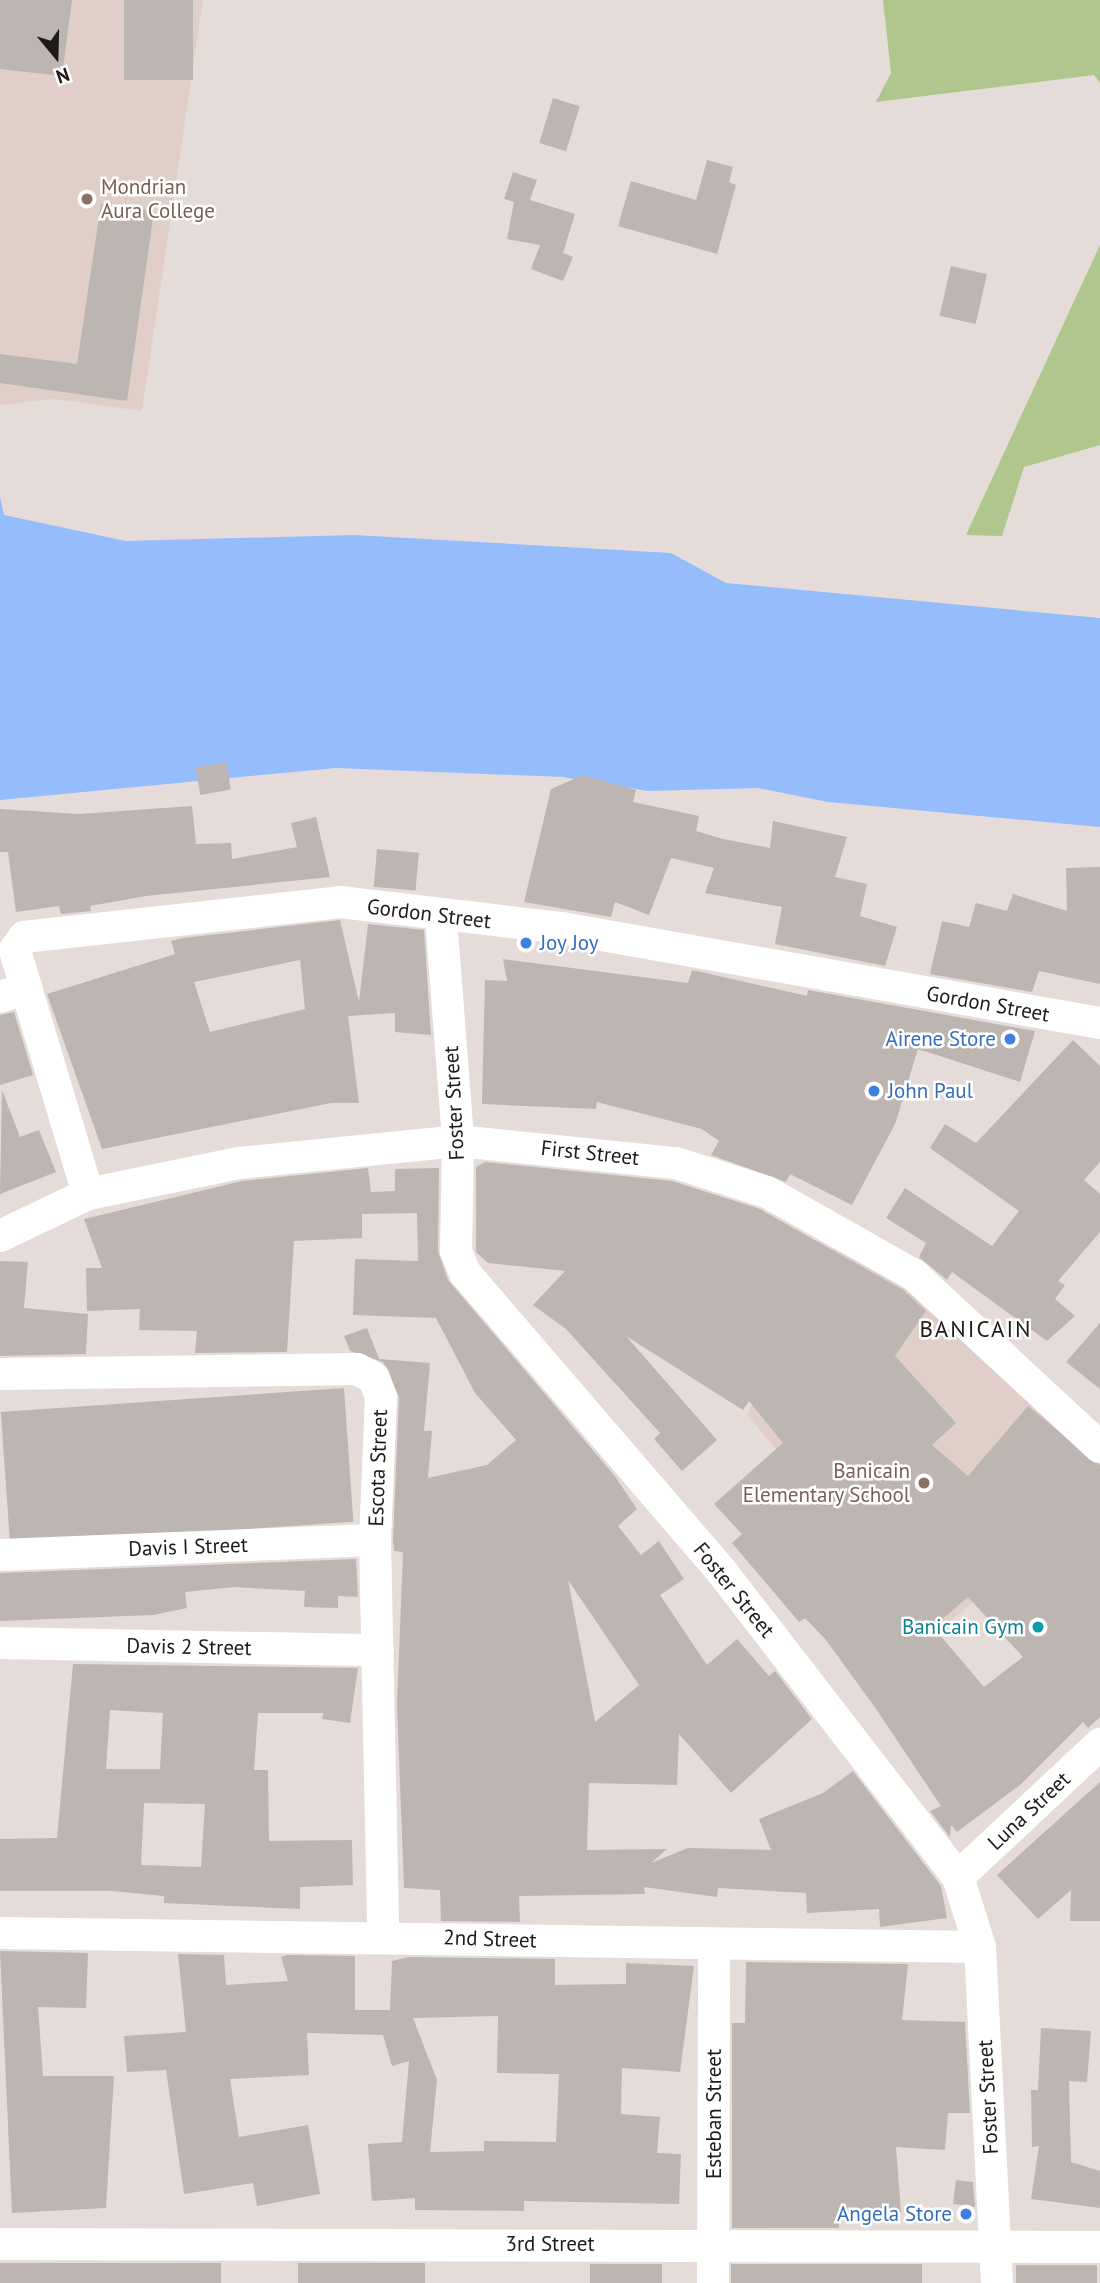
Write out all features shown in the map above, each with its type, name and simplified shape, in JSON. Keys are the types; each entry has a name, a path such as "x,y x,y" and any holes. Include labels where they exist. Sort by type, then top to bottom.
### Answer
{"street":[{"name":"Gordon Street","path":"88,1194 13,992 15,950 24,937 340,902 441,918 562,928 1100,1023"},
{"name":"Foster Street","path":"441,918 458,1141 456,1251 465,1273 722,1572 958,1877 980,1947 996,2283"},
{"path":"1066,1018 1100,1047"},
{"name":"First Street","path":"0,1236 88,1194 239,1163 458,1141 676,1163 767,1192 914,1275 1100,1447"},
{"name":"Escota Street","path":"0,1374 357,1368 374,1378 381,1397 375,1540 383,1936"},
{"name":"Davis I Street","path":"0,1555 375,1540"},
{"name":"Davis 2 Street","path":"0,1643 379,1650"},
{"name":"Luna Street","path":"958,1877 1100,1744"},
{"name":"2nd Street","path":"0,1933 383,1936 714,1945 980,1947"},
{"name":"Esteban Street","path":"713,2283 714,1945"},
{"name":"3rd Street","path":"0,2244 1100,2247"}],"shaded area":[{"name":"Mondrian Aura College","path":"0,0 203,0 142,411 55,399 0,405"},
{"name":"Banicain Elementary School","path":"835,1245 914,1289 1083,1438 1009,1571 934,1635 747,1415"}],"green space":[{"path":"883,0 1100,0 1100,83 1094,75 876,102 891,73"},
{"path":"1100,245 1100,445 1024,467 1002,536 966,535"}],"water":[{"path":"0,497 4,515 126,541 354,535 671,553 726,583 1100,618 1100,827 828,802 758,788 648,791 563,777 336,768 0,800"}],"building":[{"path":"0,0 72,0 62,76 0,69"},
{"path":"124,0 193,0 193,80 124,80"},
{"path":"553,98 580,106 566,151 539,143"},
{"path":"707,160 733,167 729,182 736,185 717,254 618,226 631,181 696,200"},
{"path":"513,172 537,180 530,200 575,214 563,253 573,257 563,281 531,269 540,245 507,239 514,202 504,199"},
{"path":"101,204 154,211 127,401 0,383 0,354 77,364"},
{"path":"951,266 987,274 976,324 940,316"},
{"path":"226,762 231,790 200,795 195,767"},
{"path":"583,775 636,790 633,802 699,816 696,831 723,839 770,848 773,821 847,837 835,877 867,884 860,916 897,927 885,966 775,944 782,907 705,893 714,868 671,858 649,915 615,902 611,917 524,902 551,789"},
{"path":"192,806 196,844 231,843 232,859 297,847 291,823 316,817 330,877 146,896 90,906 91,911 61,914 59,906 16,912 8,852 0,852 0,809 79,814"},
{"path":"377,849 419,853 416,891 374,887"},
{"path":"1100,867 1100,984 1039,971 1032,992 930,974 942,921 969,927 976,903 1007,911 1013,894 1067,911 1066,868"},
{"path":"340,920 359,1002 368,924 424,930 431,1035 395,1032 395,1013 348,1016 359,1103 331,1103 102,1149 47,994 175,954 171,941","holes":["300,960 305,1009 210,1032 194,982"]},
{"path":"503,959 688,983 692,970 807,996 808,990 1035,1031 1020,1082 918,1049 895,1124 852,1205 790,1174 786,1182 711,1155 719,1141 702,1129 597,1102 596,1109 482,1104 485,980 507,981"},
{"path":"14,1012 33,1075 0,1085 0,1015"},
{"path":"1073,1040 1100,1066 1100,1162 1084,1180 1100,1194 1100,1232 1058,1281 1065,1285 1055,1299 1075,1316 1047,1341 952,1272 947,1280 919,1257 926,1243 886,1218 905,1188 992,1246 1019,1211 930,1148 945,1124 976,1143"},
{"path":"2,1090 20,1137 39,1130 56,1172 0,1194"},
{"path":"485,1162 672,1181 760,1209 903,1290 926,1311 895,1356 956,1423 932,1445 968,1476 1028,1406 1100,1465 1100,1717 1088,1728 1083,1722 1020,1785 957,1832 951,1825 950,1837 930,1811 941,1806 874,1706 826,1640 805,1618 799,1622 732,1543 742,1534 714,1504 783,1443 749,1401 743,1410 626,1336 717,1440 682,1471 654,1439 660,1433 566,1329 533,1305 565,1271 488,1263 476,1252 476,1167","holes":["968,1597 1023,1657 984,1687 933,1627"]},
{"path":"368,1168 371,1192 395,1191 395,1169 439,1168 438,1251 448,1280 614,1475 637,1509 618,1526 641,1555 659,1541 684,1579 660,1595 707,1665 737,1639 769,1676 775,1671 812,1719 731,1793 679,1734 677,1785 589,1783 587,1850 667,1849 651,1863 688,1848 771,1850 759,1819 823,1793 853,1771 941,1886 947,1918 880,1927 879,1909 807,1913 806,1893 718,1888 717,1897 644,1887 645,1894 519,1896 520,1922 441,1921 440,1890 404,1888 397,1704 403,1552 394,1551 393,1540 399,1397 383,1362 350,1351 344,1336 367,1328 379,1359 430,1363 424,1431 432,1431 428,1478 487,1465 516,1440 475,1393 436,1318 353,1315 355,1259 418,1261 417,1213 362,1214 362,1238 294,1241 287,1352 195,1353 197,1331 139,1330 140,1309 87,1311 86,1268 102,1268 84,1219 242,1181","holes":["568,1580 639,1685 595,1722"]},
{"path":"0,1261 28,1262 24,1308 88,1314 86,1354 0,1356"},
{"path":"1100,1323 1100,1389 1066,1362"},
{"path":"344,1388 353,1522 10,1546 1,1412"},
{"path":"356,1559 358,1597 338,1596 338,1608 304,1607 305,1591 234,1587 185,1592 187,1608 153,1615 0,1621 0,1573"},
{"path":"73,1664 358,1668 350,1723 322,1719 323,1713 258,1713 254,1770 268,1770 269,1841 352,1840 353,1885 300,1887 300,1909 164,1903 164,1896 111,1891 0,1891 0,1839 57,1838","holes":["110,1710 163,1713 160,1769 106,1769","144,1803 205,1804 201,1867 141,1865"]},
{"path":"1100,1782 1100,1921 1070,1921 1071,1890 1038,1919 997,1875"},
{"path":"0,1951 88,1953 86,2008 38,2007 43,2076 114,2076 106,2208 12,2213"},
{"path":"178,1954 224,1955 226,1985 288,1981 281,1957 287,1955 355,1956 355,2010 390,2010 392,1961 409,1957 555,1959 555,1985 626,1984 626,1963 694,1966 680,2072 622,2068 621,2114 660,2117 657,2153 681,2154 679,2204 524,2201 524,2211 415,2210 415,2198 372,2201 368,2144 402,2142 409,2061 392,2066 383,2035 307,2033 309,2075 230,2079 239,2137 308,2125 320,2194 257,2206 253,2183 184,2194 166,2070 127,2072 124,2036 186,2032","holes":["498,2016 497,2073 559,2074 556,2142 484,2141 484,2151 430,2152 437,2080 413,2018"]},
{"path":"746,1962 908,1964 902,2020 965,2022 970,2113 948,2113 945,2150 896,2147 901,2213 839,2218 839,2228 732,2228 732,2023 745,2023"},
{"path":"1041,2028 1091,2031 1087,2082 1069,2081 1071,2162 1100,2171 1100,2208 1031,2199 1039,2146 1032,2147 1031,2090 1038,2090"},
{"path":"956,2180 973,2182 975,2207 953,2204"},
{"path":"0,2263 221,2263 221,2283 0,2283"},
{"path":"298,2263 425,2263 425,2283 298,2283"},
{"path":"590,2264 662,2264 662,2283 590,2283"},
{"path":"731,2264 922,2264 922,2283 731,2283"},
{"path":"1016,2265 1097,2265 1097,2283 1016,2283"}],"place":[{"name":"Mondrian Aura College","path":"87,199"},
{"name":"Joy Joy","path":"526,943"},
{"name":"Airene Store","path":"1010,1039"},
{"name":"John Paul","path":"874,1091"},
{"name":"Banicain Elementary School","path":"924,1483"},
{"name":"Banicain Gym","path":"1038,1627"},
{"name":"Angela Store","path":"966,2214"}],"district":[{"name":"BANICAIN","path":"976,1329"}]}
